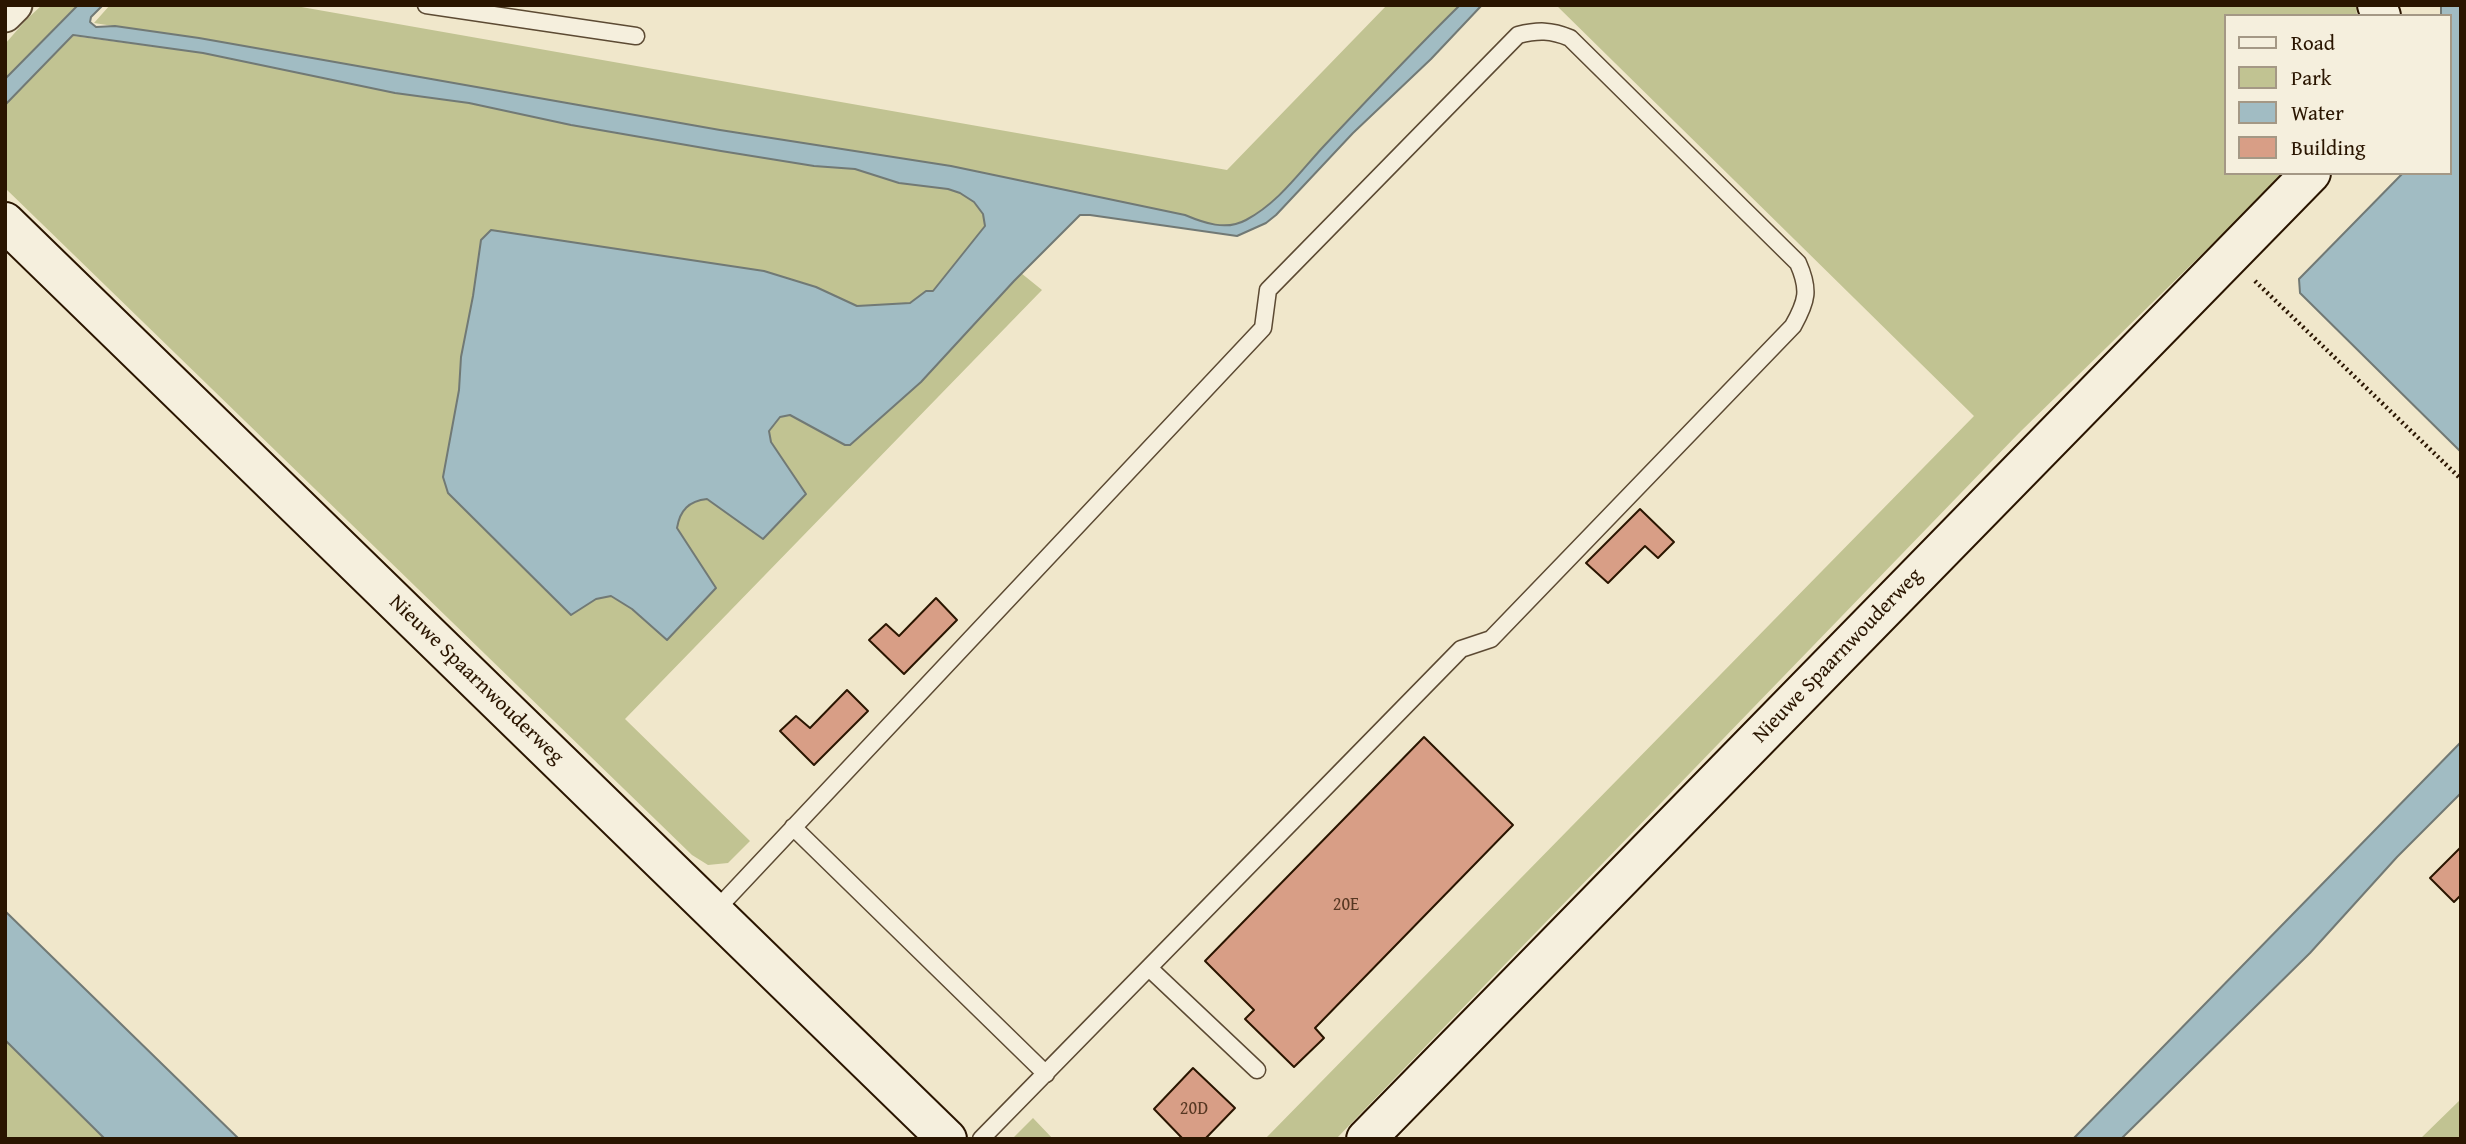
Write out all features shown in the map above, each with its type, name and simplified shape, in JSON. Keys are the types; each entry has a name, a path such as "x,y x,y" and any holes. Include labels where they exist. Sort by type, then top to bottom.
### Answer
{"street":[{"path":"5,15 15,5"},
{"name":"Nieuwe Spaarnwouderweg","path":"1366,1139 2309,175"},
{"name":"Nieuwe Spaarnwouderweg","path":"5,222 947,1139"}],"lane":[{"path":"426,5 636,36"},
{"path":"714,912 1263,328 1268,290 1306,251 1518,35 1537,30 1553,31 1570,38 1798,263 1807,290 1803,309 1793,326 1490,639 1461,649 981,1139"},
{"path":"793,827 1045,1074"},
{"path":"1149,968 1257,1070"}],"path":[{"path":"2229,256 2461,479"}],"green space":[{"path":"42,5 77,5 5,79 5,44"},
{"path":"110,5 290,5 1227,170 1387,5 1460,5 1279,195 1246,220 1223,226 1185,215 951,166 720,130 262,49 94,23"},
{"path":"1556,5 2356,5 2357,14 2224,14 2224,175 2283,175 2019,433 1336,1139 1265,1139 1974,416"},
{"path":"73,36 203,53 395,93 469,103 571,125 795,163 855,169 899,183 948,189 974,202 983,214 985,226 933,291 926,291 910,303 857,306 816,287 764,271 491,230 481,240 443,477 448,493 570,615 596,599 611,596 632,609 667,639 716,588 677,528 680,516 686,508 707,499 763,539 806,494 771,442 769,431 780,417 790,415 845,445 915,385 1021,273 1042,290 625,719 750,841 728,863 708,865 692,855 5,188 5,105"},
{"path":"5,1040 105,1139 5,1139"},
{"path":"2461,1099 2461,1139 2420,1139"},
{"path":"1033,1118 1053,1139 1012,1139"}],"water":[{"path":"78,5 103,5 91,17 90,22 96,27 115,26 199,38 720,130 951,166 1185,215 1207,223 1231,225 1258,213 1278,196 1460,5 1482,5 1266,223 1237,236 1080,215 1014,281 921,382 850,445 845,445 790,415 780,417 769,431 771,442 806,494 763,539 707,499 686,508 680,516 677,528 716,588 667,640 632,609 611,596 596,599 571,615 448,493 443,477 481,240 491,230 764,271 816,287 857,306 910,303 926,291 933,291 985,226 983,214 974,202 948,189 899,183 855,169 814,166 721,151 571,125 469,103 395,93 203,53 73,35 5,105 5,79"},
{"path":"2441,5 2461,5 2461,452 2300,293 2299,279 2401,175 2452,175 2452,14 2441,14"},
{"path":"2461,742 2461,793 2397,857 2310,953 2121,1139 2073,1139"},
{"path":"5,911 239,1139 105,1139 5,1040"}],"building":[{"path":"1640,509 1674,542 1658,558 1645,546 1608,583 1586,563"},
{"path":"936,598 957,620 904,674 869,640 886,624 899,636"},
{"path":"847,690 868,711 814,765 780,731 796,716 810,728"},
{"path":"1424,737 1513,825 1315,1028 1324,1038 1294,1067 1245,1019 1254,1010 1205,961"},
{"path":"2460,848 2461,895 2454,902 2430,878"},
{"path":"1193,1068 1235,1108 1205,1139 1183,1139 1154,1109"}]}
